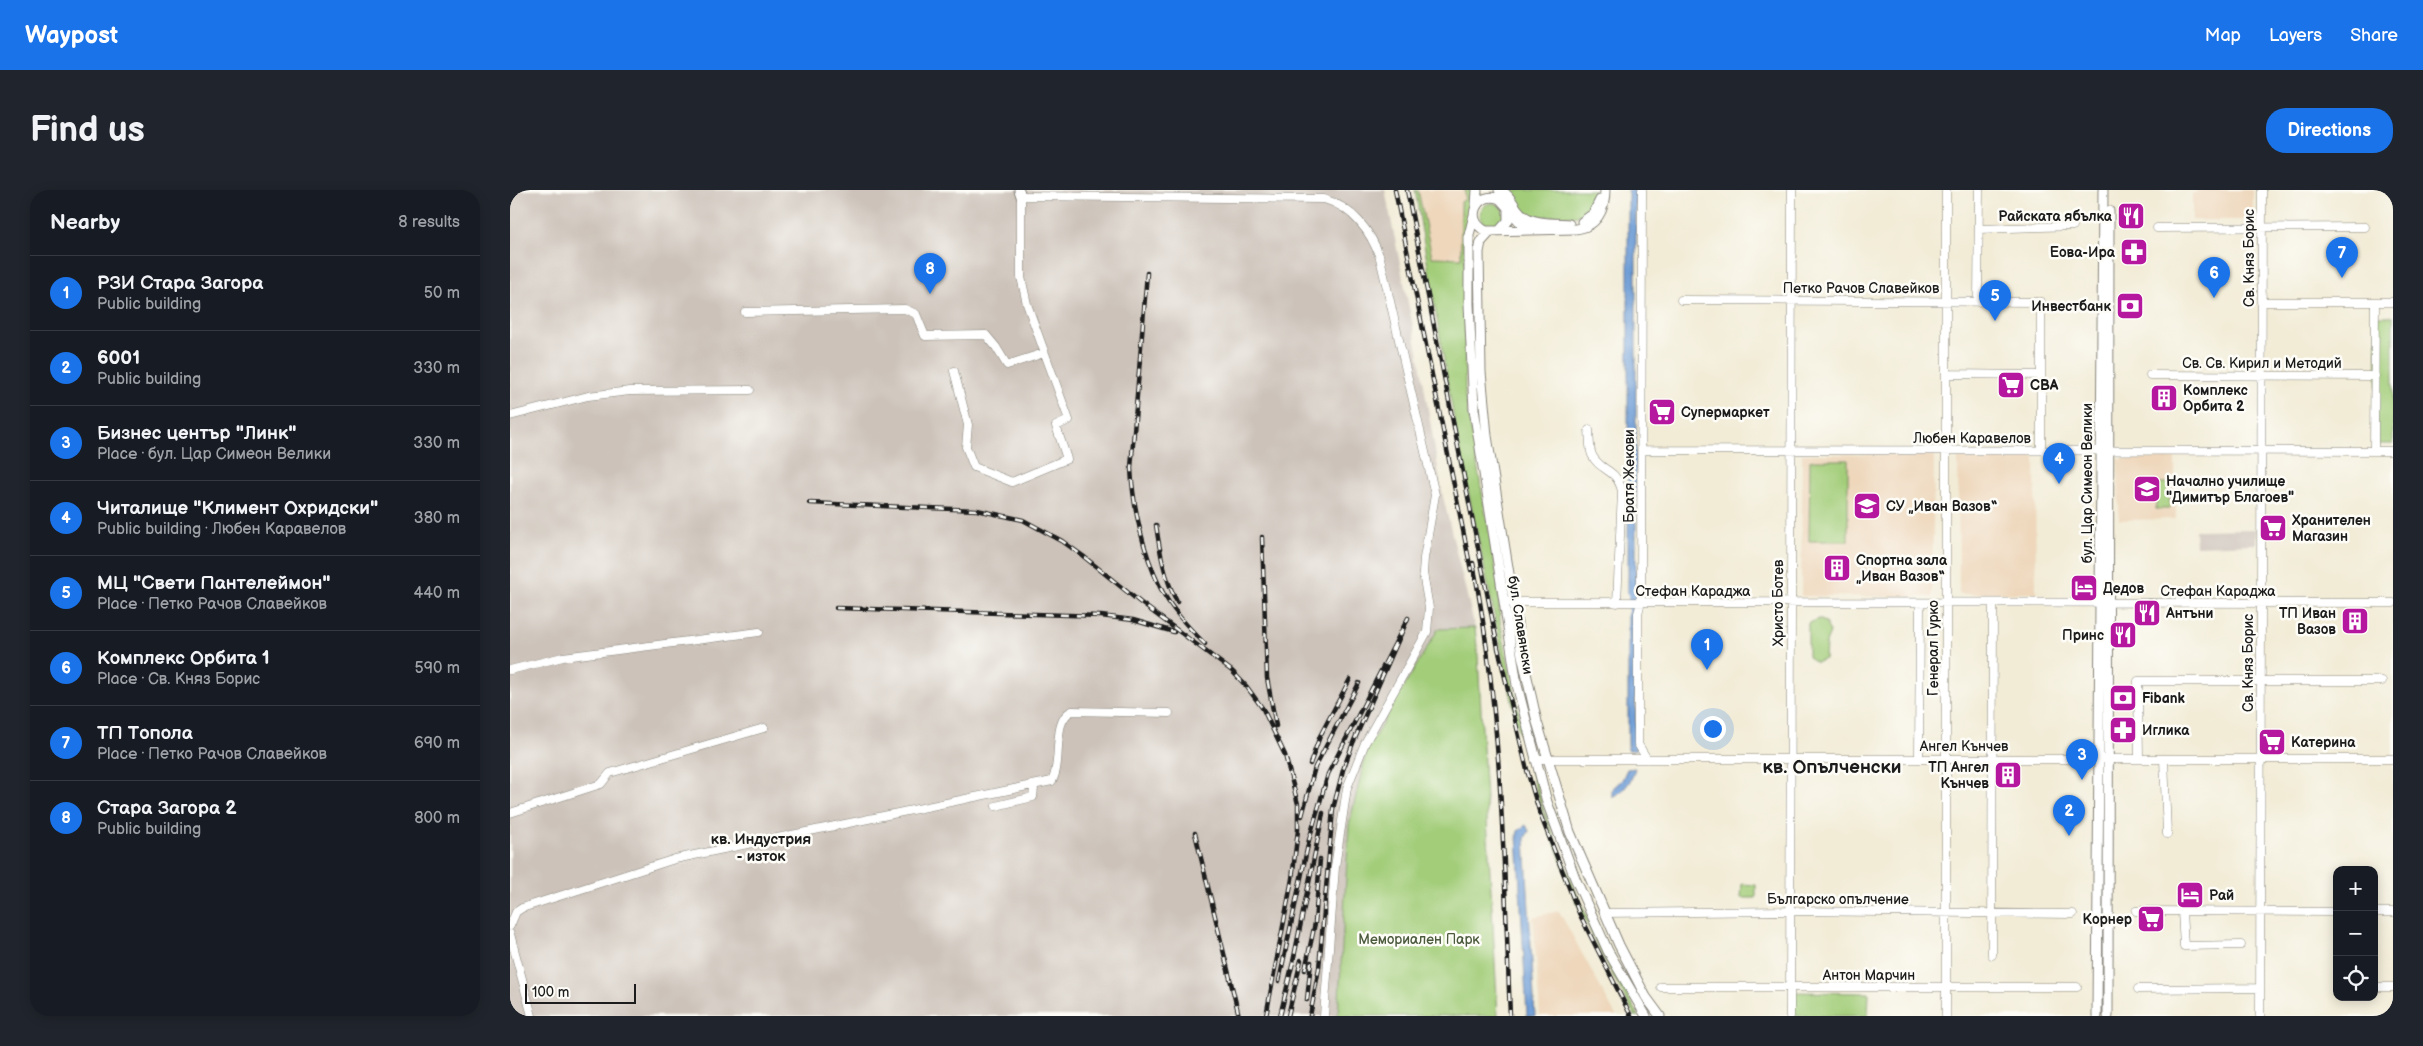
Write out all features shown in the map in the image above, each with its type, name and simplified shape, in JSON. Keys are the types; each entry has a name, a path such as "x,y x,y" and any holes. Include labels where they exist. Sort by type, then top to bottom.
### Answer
{"main road":[{"path":"1477,190 1474,216 1478,226 1490,232 1500,230 1583,228 1595,221 1601,214 1605,204 1605,190"},
{"path":"1487,190 1510,196 1521,214 1527,218 1569,224"},
{"path":"1498,194 1516,219 1524,224 1569,224 1582,222 1593,214 1599,204 1601,190"},
{"name":"бул. Цар Симеон Велики","path":"2103,190 2105,450"},
{"name":"бул. Цар Симеон Велики","path":"2097,1016 2099,759 2104,603 2109,190"},
{"path":"1476,206 1485,198 1498,194"},
{"path":"1500,230 1508,221 1508,208"},
{"name":"бул. Славянски","path":"1474,216 1469,239 1472,384 1476,429 1517,685 1547,802 1575,878 1608,951 1645,1016"},
{"name":"бул. Славянски","path":"1490,232 1481,242 1479,252 1481,372 1487,436 1522,655 1547,759 1570,832 1604,913 1646,997 1660,1016"},
{"name":"бул. Цар Симеон Велики","path":"2104,603 2109,759 2108,1016"},
{"path":"2098,909 2108,910"}],"street":[{"name":"Братя Жекови","path":"1642,190 1642,450 1638,613 1638,744 1647,759"},
{"name":"Христо Ботев","path":"1790,1016 1792,190"},
{"name":"Генерал Гурко","path":"1946,190 1946,1016"},
{"path":"1978,302 1979,190"},
{"name":"Св. Княз Борис","path":"2260,1016 2262,190"},
{"path":"954,371 968,425 966,447 974,467 1012,482 1067,459 1056,426 1069,420 1027,304 1021,277 1021,192 1218,194 1324,199 1351,213 1370,233 1380,258 1435,495 1423,573 1429,608 1427,632 1365,742 1347,788 1335,867 1324,1016"},
{"path":"1979,229 2073,226"},
{"path":"2157,228 2366,227"},
{"name":"Петко Рачов Славейков","path":"1681,300 2040,302 2040,375"},
{"path":"2261,302 2393,302"},
{"path":"2374,451 2375,302"},
{"path":"745,312 905,310 916,314 925,336 986,335 996,347 1007,366 1044,353"},
{"path":"1946,374 2040,375 2041,450"},
{"name":"Св. Св. Кирил и Методий","path":"2150,376 2375,376"},
{"path":"510,416 588,396 630,391 750,390"},
{"path":"1589,430 1591,452 1599,464 1612,472 1619,480 1622,491 1617,603"},
{"name":"Любен Каравелов","path":"1642,450 2393,451"},
{"name":"Стефан Караджа","path":"1503,602 2393,604"},
{"path":"1919,759 1920,603"},
{"path":"1992,955 1993,603"},
{"path":"510,670 563,657 759,632"},
{"path":"2139,759 2138,681 2382,681"},
{"path":"510,926 516,912 522,908 675,859 1052,781 1055,777 1061,721 1066,714 1072,711 1169,713"},
{"path":"510,813 601,784 610,774 764,728"},
{"name":"Ангел Кънчев","path":"1535,759 2393,759"},
{"path":"2164,759 2167,834"},
{"path":"996,806 1033,797 1034,788 1030,785"},
{"path":"510,908 522,908"},
{"name":"Българско опълчение","path":"1604,913 1790,911 2073,914"},
{"path":"2136,911 2333,912"},
{"path":"2182,911 2184,946 2241,945"},
{"path":"2378,912 2393,912"},
{"path":"510,934 532,1016"},
{"name":"Антон Марчин","path":"1661,987 2076,987"},
{"path":"2378,987 2393,987"},
{"path":"2138,989 2260,988"}],"shaded area":[{"path":"510,190 1385,190 1419,356 1443,497 1475,628 1438,629 1349,825 1338,1016 510,1016"},
{"path":"1418,190 1465,190 1465,199 1461,203 1462,258 1432,257"},
{"path":"2196,190 2253,190 2253,220 2192,220 2192,193 2196,193"},
{"name":"СУ „Иван Вазов“","path":"1802,454 1934,455 1932,597 1801,596"},
{"path":"2035,456 2036,593 1959,594 1958,457"},
{"name":"Начално училище \"Димитър Благоев\"","path":"2175,458 2176,519 2119,520 2118,459"},
{"path":"2256,529 2256,544 2196,546 2195,530"},
{"path":"1559,911 1616,1016 1540,1016 1533,917"}],"green space":[{"path":"1415,190 1418,190 1432,257 1461,258 1461,202 1465,199 1465,190 1474,190 1474,198 1465,234 1465,397 1498,582 1500,621 1521,723 1544,810 1591,926 1639,1016 1635,1016 1598,948 1574,896 1542,810 1517,725 1457,437"},
{"path":"1509,190 1594,190 1591,206 1583,214 1542,216 1526,212"},
{"path":"1492,203 1497,204 1503,210 1503,220 1497,226 1492,227 1487,226 1481,220 1480,215 1481,210 1487,204"},
{"path":"2377,316 2393,316 2393,444 2376,444"},
{"path":"1810,460 1848,460 1848,541 1809,541"},
{"path":"2156,483 2169,483 2170,509 2156,509"},
{"path":"1819,619 1825,622 1830,632 1826,643 1825,659 1816,662 1808,657 1808,623"},
{"name":"Мемориален Парк","path":"1475,628 1498,1016 1338,1016 1349,825 1367,750 1438,629"},
{"path":"1742,884 1756,885 1756,898 1741,898"},
{"path":"1793,992 1869,993 1868,1016 1793,1016"}],"water":[{"path":"1628,190 1636,190 1636,593 1628,593"},
{"path":"1628,613 1635,613 1636,750 1628,750"},
{"path":"1635,768 1627,786 1612,797 1612,789 1622,780 1627,769"},
{"path":"1526,825 1529,831 1525,838 1535,1016 1527,1016 1517,835 1518,831"}],"waterway":[{"path":"1632,584 1632,623"}],"railway":[{"path":"1395,190 1471,570"},
{"path":"1407,190 1498,648 1527,770 1540,814 1579,913 1631,1016"},
{"path":"1147,273 1131,468 1134,498 1144,544 1160,587 1186,624 1205,644"},
{"path":"809,503 977,510 1023,520 1062,541 1083,556 1141,603 1232,671 1247,687 1263,709 1285,755 1298,804 1298,830 1292,879 1266,1016"},
{"path":"1156,525 1166,574 1177,602"},
{"path":"1262,537 1267,678 1276,726"},
{"path":"1473,563 1483,619 1496,732 1510,1016"},
{"path":"836,608 1101,616 1133,620 1174,632"},
{"path":"1279,981 1309,840 1328,774 1408,618 1353,743 1343,770 1333,809 1319,968 1310,1016"},
{"path":"1310,764 1320,736 1350,679"},
{"path":"1302,816 1315,767 1359,683"},
{"path":"1280,1016 1293,962 1323,813"},
{"path":"1195,833 1239,1016"},
{"path":"1305,970 1315,923 1320,859"},
{"path":"1288,1016 1301,960"},
{"path":"1307,1000 1311,962"}],"place":[{"name":"Райската ябълка","path":"2131,216"},
{"name":"Еова-Ира","path":"2134,252"},
{"name":"ТП Топола","path":"2342,278"},
{"name":"Стара Загора 2","path":"930,294"},
{"name":"Комплекс Орбита 1","path":"2214,298"},
{"name":"Инвестбанк","path":"2130,306"},
{"name":"МЦ \"Свети Пантелеймон\"","path":"1995,321"},
{"name":"CBA","path":"2011,385"},
{"name":"Комплекс Орбита 2","path":"2164,398"},
{"name":"Супермаркет","path":"1662,412"},
{"name":"Читалище \"Климент Охридски\"","path":"2059,484"},
{"name":"Начално училище \"Димитър Благоев\"","path":"2147,489"},
{"name":"СУ „Иван Вазов“","path":"1867,506"},
{"name":"Хранителен Магазин","path":"2273,528"},
{"name":"Спортна зала „Иван Вазов“","path":"1837,568"},
{"name":"Дедов","path":"2084,588"},
{"name":"Антъни","path":"2147,613"},
{"name":"ТП Иван Вазов","path":"2355,621"},
{"name":"Принс","path":"2123,635"},
{"name":"РЗИ Стара Загора","path":"1707,670"},
{"name":"Fibank","path":"2123,698"},
{"name":"Иглика","path":"2123,730"},
{"name":"Катерина","path":"2272,742"},
{"name":"ТП Ангел Кънчев","path":"2008,775"},
{"name":"Бизнес център \"Линк\"","path":"2082,780"},
{"name":"6001","path":"2069,836"},
{"name":"Рай","path":"2190,895"},
{"name":"Корнер","path":"2151,919"}],"district":[{"name":"кв. Опълченски","path":"1832,766"},
{"name":"кв. Индустрия - изток","path":"761,848"}]}
